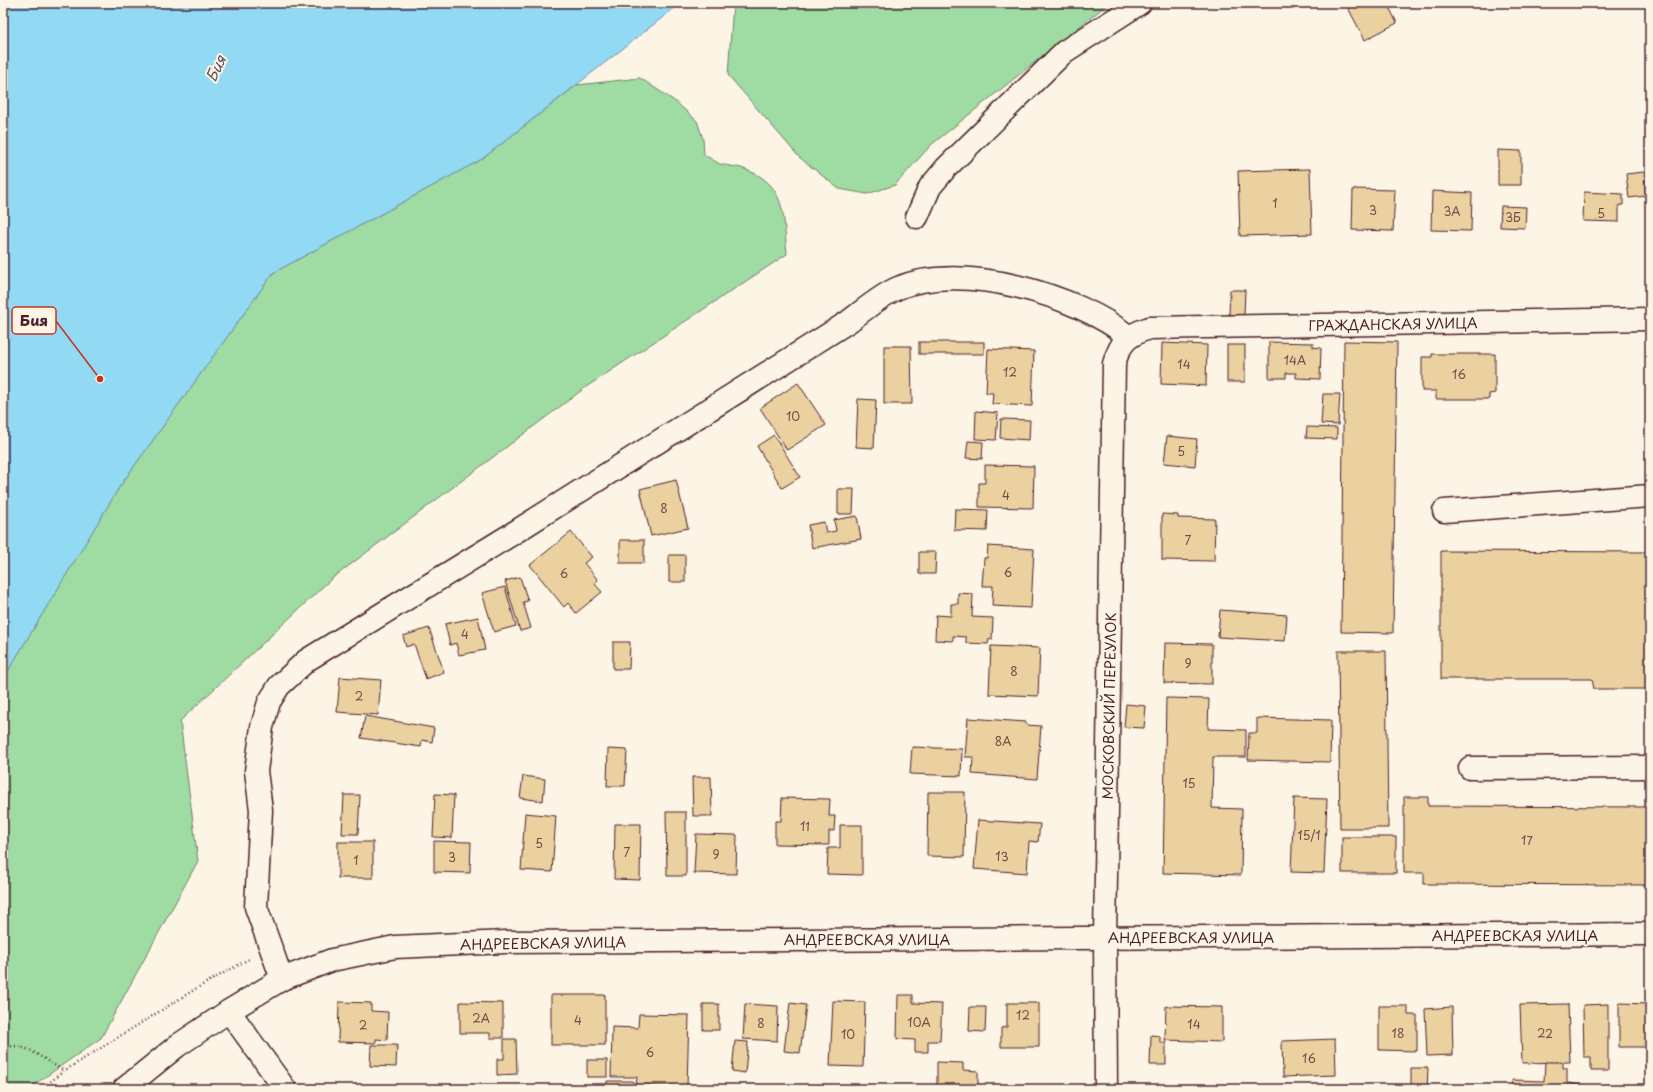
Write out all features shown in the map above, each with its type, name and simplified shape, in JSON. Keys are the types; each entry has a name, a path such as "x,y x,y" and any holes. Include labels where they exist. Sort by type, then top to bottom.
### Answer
{"street":[{"path":"917,217 930,187 946,168 1064,52 1140,3"},
{"path":"282,979 256,908 261,810 256,771 262,727 269,702 279,686 307,660 512,534 841,326 896,288 936,278 958,278 1009,285 1043,294 1089,312 1133,335"},
{"name":"ГРАЖДАНСКАЯ УЛИЦА","path":"1133,335 1149,328 1650,319"},
{"name":"МОСКОВСКИЙ ПЕРЕУЛОК","path":"1106,1089 1105,938 1114,364 1117,351 1124,342 1133,335"},
{"path":"1444,511 1650,496"},
{"path":"1470,768 1650,767"},
{"name":"АНДРЕЕВСКАЯ УЛИЦА","path":"124,1089 177,1046 228,1011 282,979 332,960 395,948 514,942 1650,934"},
{"path":"228,1011 284,1089"}],"path":[{"path":"41,1089 64,1071 197,988 270,947"},
{"path":"3,1047 16,1046 30,1050 64,1071"}],"green space":[{"path":"733,3 1109,3 931,145 895,185 867,194 839,189 799,157 728,75"},
{"path":"640,78 676,102 697,121 703,139 704,155 720,164 741,168 756,174 767,182 775,191 780,201 783,213 787,254 586,387 330,580 180,721 198,861 101,1038 28,1089 3,1089 3,679 120,486 273,273 482,159 577,85"}],"water":[{"name":"Бия","path":"3,3 681,3 482,159 273,273 120,486 3,679"}],"building":[{"path":"1358,3 1387,3 1397,23 1365,40 1348,8"},
{"path":"1498,150 1521,151 1521,185 1498,185"},
{"path":"1310,169 1312,234 1240,236 1238,171"},
{"path":"1644,172 1646,196 1629,198 1626,174"},
{"path":"1353,189 1395,190 1393,231 1352,230"},
{"path":"1432,191 1472,193 1471,231 1431,230"},
{"path":"1584,192 1623,194 1623,205 1619,205 1619,222 1583,221"},
{"path":"1501,206 1526,207 1525,228 1500,227"},
{"path":"1230,290 1245,290 1244,315 1229,315"},
{"path":"1344,341 1397,342 1393,633 1341,632"},
{"path":"919,342 984,342 984,354 919,354"},
{"path":"1269,342 1313,343 1313,347 1321,348 1320,379 1296,378 1296,373 1286,373 1286,378 1269,378"},
{"path":"1162,343 1207,345 1206,386 1161,384"},
{"path":"1227,345 1245,345 1245,382 1227,382"},
{"path":"884,346 911,346 912,404 884,404"},
{"path":"988,349 1034,351 1032,406 992,404 993,393 986,393"},
{"path":"1432,354 1495,354 1495,393 1489,394 1489,399 1436,399 1436,391 1422,391 1422,357 1432,357"},
{"path":"798,383 826,425 787,450 760,408"},
{"path":"1323,394 1340,394 1338,425 1321,424"},
{"path":"858,399 876,400 874,448 856,447"},
{"path":"976,411 998,413 996,440 975,439"},
{"path":"1001,419 1030,420 1029,440 1000,438"},
{"path":"1307,427 1337,428 1337,439 1306,438"},
{"path":"774,435 800,477 782,488 757,446"},
{"path":"1167,436 1197,439 1195,466 1164,463"},
{"path":"968,441 983,442 982,459 966,458"},
{"path":"985,465 1034,466 1033,508 979,507 979,483 985,483"},
{"path":"676,480 688,528 651,536 640,489"},
{"path":"838,489 854,489 853,514 838,514"},
{"path":"955,509 988,510 987,531 954,530"},
{"path":"1162,514 1178,515 1178,518 1215,519 1214,561 1162,560"},
{"path":"857,516 861,539 812,548 808,525 824,522 826,533 836,531 834,520"},
{"path":"571,532 592,557 584,563 598,580 594,583 602,592 576,613 568,603 564,607 530,565"},
{"path":"620,540 644,540 644,563 620,563"},
{"path":"988,546 1034,549 1031,608 992,606 993,586 982,586 984,558 987,558"},
{"path":"1441,551 1650,552 1650,689 1594,689 1592,679 1441,679"},
{"path":"919,552 936,552 935,574 919,574"},
{"path":"669,555 685,555 685,582 669,582"},
{"path":"520,577 528,601 523,602 531,628 520,631 505,581"},
{"path":"505,587 516,626 494,632 482,593"},
{"path":"958,593 973,594 972,617 993,618 992,640 989,639 988,644 966,643 966,637 953,636 953,641 935,640 936,615 951,616 951,604 958,604"},
{"path":"1220,610 1287,615 1285,641 1218,637"},
{"path":"478,617 485,650 459,655 456,643 450,645 445,624"},
{"path":"429,628 444,672 426,679 414,644 406,647 403,636"},
{"path":"613,642 630,642 629,669 613,669"},
{"path":"1165,643 1212,644 1212,684 1164,683"},
{"path":"991,646 1040,648 1038,696 989,694"},
{"path":"1338,651 1386,651 1388,828 1340,828"},
{"path":"340,677 381,680 378,715 337,712"},
{"path":"1166,698 1209,699 1208,729 1246,730 1246,757 1213,757 1212,808 1242,809 1241,875 1163,873"},
{"path":"1126,704 1146,706 1144,728 1124,727"},
{"path":"365,716 434,728 432,742 422,740 421,747 361,738"},
{"path":"968,718 1026,722 1026,725 1041,726 1037,779 972,774 973,757 965,757"},
{"path":"1257,718 1331,720 1330,762 1248,760 1249,733 1257,733"},
{"path":"912,747 962,749 961,776 910,774"},
{"path":"608,749 627,750 625,786 607,786"},
{"path":"523,776 545,779 543,801 520,798"},
{"path":"692,777 711,777 712,816 693,816"},
{"path":"928,792 965,792 964,857 927,856"},
{"path":"435,794 454,795 452,838 433,837"},
{"path":"344,795 360,795 358,834 342,834"},
{"path":"1404,797 1428,797 1428,806 1650,807 1650,885 1424,884 1424,873 1404,873"},
{"path":"782,798 830,799 829,816 835,816 834,831 829,831 829,845 775,844 775,821 781,821"},
{"path":"1294,798 1327,799 1324,873 1291,872"},
{"path":"666,812 686,812 686,876 667,876"},
{"path":"525,813 556,816 552,872 521,870"},
{"path":"978,820 1040,824 1038,842 1029,841 1027,873 974,869"},
{"path":"615,824 641,824 640,880 614,879"},
{"path":"840,825 862,825 862,875 827,874 828,848 840,848"},
{"path":"696,834 737,835 736,874 694,873"},
{"path":"1342,837 1396,837 1396,873 1342,873"},
{"path":"434,841 471,842 470,873 434,872"},
{"path":"338,842 373,842 373,878 338,878"},
{"path":"551,995 605,995 605,1045 551,1045"},
{"path":"898,995 913,995 913,1003 942,1004 940,1041 928,1041 928,1052 915,1052 915,1040 897,1039"},
{"path":"833,1001 865,1002 863,1067 830,1066"},
{"path":"339,1002 371,1003 371,1011 388,1012 387,1040 376,1039 376,1043 338,1042"},
{"path":"460,1002 503,1003 503,1038 490,1038 490,1033 460,1033"},
{"path":"790,1003 806,1005 800,1053 784,1051"},
{"path":"1007,1003 1039,1003 1039,1047 1001,1047 1001,1028 1007,1027"},
{"path":"1619,1003 1650,1004 1650,1047 1619,1047"},
{"path":"703,1004 719,1004 719,1030 703,1030"},
{"path":"745,1004 778,1006 777,1041 743,1039"},
{"path":"1568,1004 1570,1062 1522,1063 1520,1005"},
{"path":"1608,1004 1608,1071 1591,1071 1591,1057 1584,1057 1583,1005"},
{"path":"1166,1006 1222,1007 1222,1042 1165,1040"},
{"path":"1379,1006 1408,1006 1408,1015 1417,1015 1417,1051 1379,1050"},
{"path":"970,1007 986,1007 985,1032 969,1031"},
{"path":"1452,1007 1453,1055 1427,1056 1425,1009"},
{"path":"639,1014 689,1015 687,1087 636,1085 637,1077 611,1077 612,1027 638,1028"},
{"path":"1151,1035 1160,1036 1160,1043 1166,1043 1166,1065 1150,1065"},
{"path":"504,1039 516,1039 517,1074 497,1075 497,1059 504,1059"},
{"path":"1335,1039 1336,1075 1283,1077 1282,1041"},
{"path":"735,1041 748,1042 745,1073 732,1071"},
{"path":"371,1045 397,1045 396,1067 370,1066"},
{"path":"587,1060 607,1060 607,1077 587,1077"},
{"path":"937,1062 963,1063 963,1070 978,1071 978,1089 937,1089"},
{"path":"1545,1062 1563,1062 1563,1068 1567,1068 1567,1083 1587,1086 1587,1089 1512,1089 1512,1080 1544,1081"},
{"path":"1411,1068 1428,1068 1427,1089 1411,1089"},
{"path":"607,1081 633,1081 632,1089 607,1089"},
{"path":"353,1086 407,1086 407,1089 353,1089"}],"place":[{"name":"Бия","path":"100,379"}]}
